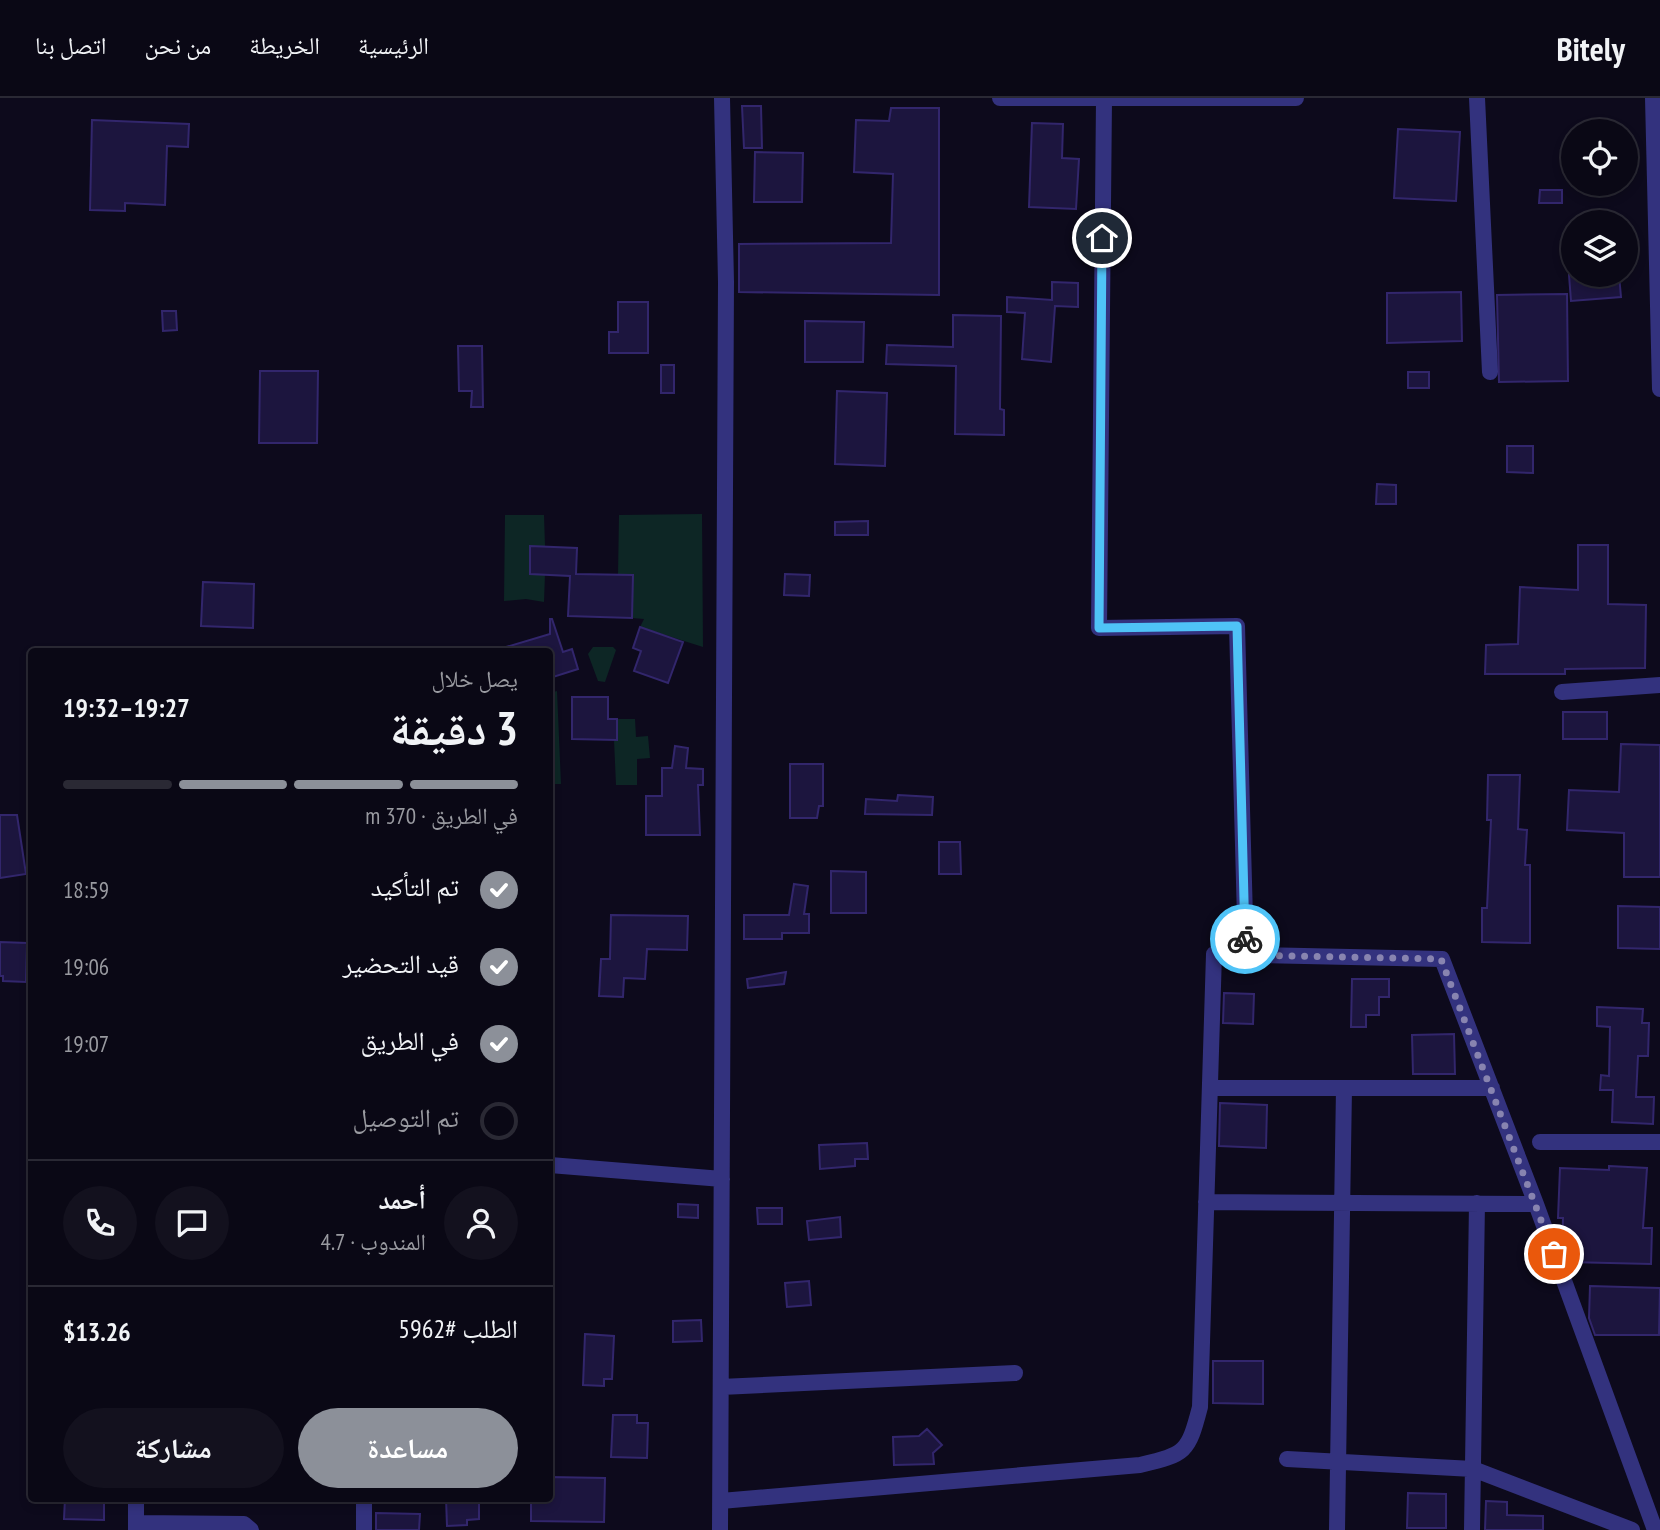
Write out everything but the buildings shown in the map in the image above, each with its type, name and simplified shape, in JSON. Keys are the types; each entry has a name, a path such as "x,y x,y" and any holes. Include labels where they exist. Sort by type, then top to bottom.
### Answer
{"street":[{"path":"720,1530 726,296 722,98"},
{"path":"1000,98 1296,98"},
{"path":"1477,98 1490,372"},
{"path":"1653,98 1660,389"},
{"path":"1104,99 1099,628 1237,626 1245,955"},
{"path":"1562,692 1660,685"},
{"path":"721,1501 1140,1465 1175,1457 1185,1448 1193,1433 1200,1407 1214,954 1441,959 1536,1203 1655,1530"},
{"path":"1210,1088 1492,1088"},
{"path":"1337,1530 1344,1088"},
{"path":"1540,1142 1660,1142"},
{"path":"553,1165 722,1179"},
{"path":"1206,1202 1536,1203"},
{"path":"1472,1530 1477,1203"},
{"path":"721,1387 1015,1373"},
{"path":"1287,1459 1473,1469 1584,1522 1632,1530"},
{"path":"136,1502 136,1526 244,1524 251,1530"},
{"path":"364,1502 364,1530"}],"green space":[{"path":"702,514 703,647 640,627 644,619 632,618 633,575 618,575 619,515"},
{"path":"505,515 544,515 545,546 530,546 530,573 545,574 544,602 526,599 504,601"},
{"path":"593,647 613,647 616,650 605,682 598,681 588,654"},
{"path":"557,691 561,784 553,784 553,692"},
{"path":"617,719 635,719 636,737 648,736 650,758 637,759 637,785 616,785 614,740 617,740"}],"way so far":[{"path":"1245,939 1245,955 1441,959 1554,1254"}],"route":[{"path":"1102,238 1099,628 1237,626 1245,939"}]}
